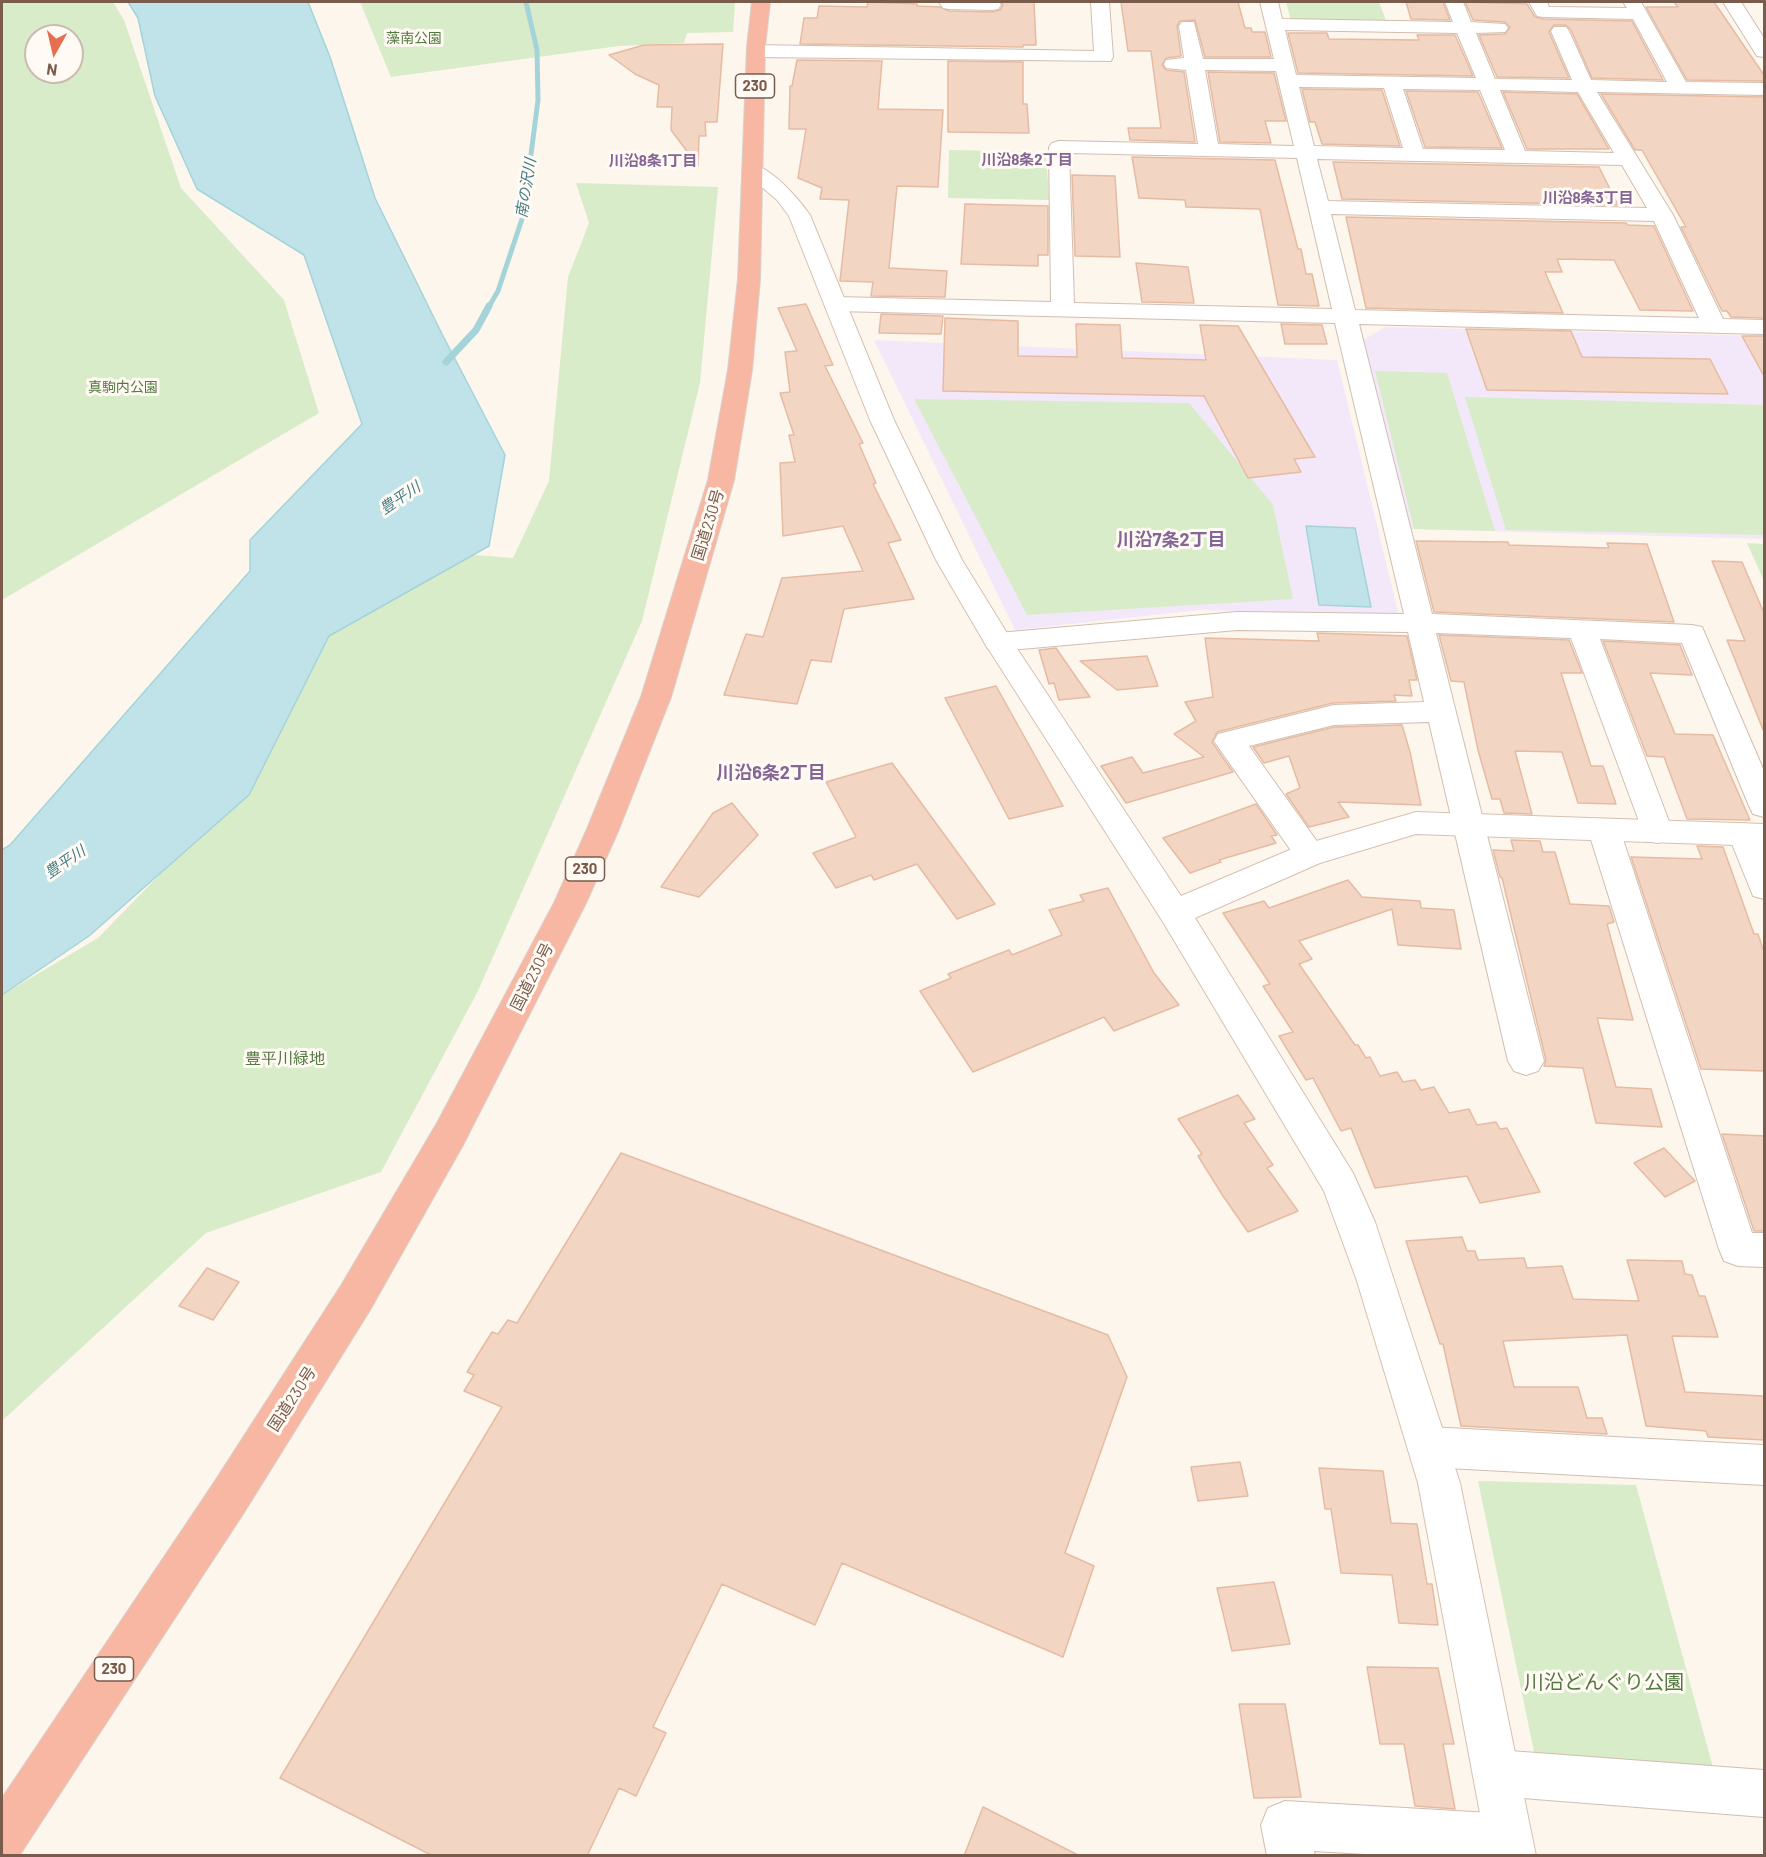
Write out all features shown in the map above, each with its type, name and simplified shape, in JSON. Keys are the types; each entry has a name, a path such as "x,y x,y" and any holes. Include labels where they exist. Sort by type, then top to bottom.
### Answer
{"highway":[{"name":"国道230号","path":"2,1839 228,1499 356,1297 450,1134 570,903 656,697 721,480 741,370 749,279 756,51 760,2"}],"street":[{"path":"948,2 950,4 992,5"},
{"path":"756,51 1104,57 1100,2"},
{"path":"1269,2 1420,623 1439,712 1526,1061"},
{"path":"1454,2 1517,156"},
{"path":"1538,2 1543,12 1636,8 1680,88"},
{"path":"1732,2 1764,52"},
{"path":"1274,24 1394,18 1465,28 1499,28"},
{"path":"1188,26 1209,151"},
{"path":"1560,31 1584,86 1662,215 1714,325"},
{"path":"1173,64 1194,64 1392,83 1764,89"},
{"path":"1392,83 1415,154"},
{"path":"1064,310 1059,147 1627,159"},
{"path":"752,170 784,196 799,215 882,420 949,560 998,642 1176,913 1340,1184 1356,1222 1429,1447 1439,1483 1510,1847 1285,1825 1291,1856"},
{"path":"1318,207 1662,215"},
{"path":"836,304 1764,327"},
{"path":"998,642 1237,621 1420,623 1692,634 1764,806"},
{"path":"1582,630 1657,832"},
{"path":"1310,854 1229,741 1334,715 1439,712"},
{"path":"1176,913 1310,854 1416,824 1754,834 1764,887"},
{"path":"1604,830 1738,1249 1764,1250"},
{"path":"1429,1447 1764,1465"},
{"path":"1497,1773 1764,1794"}],"shaded area":[{"path":"1385,327 1764,336 1764,539 1409,529 1362,341"},
{"path":"874,340 1337,360 1399,616 1200,610 1015,630"}],"green space":[{"name":"真駒内公園","path":"2,2 113,2 124,20 181,188 284,300 319,413 2,600"},
{"name":"藻南公園","path":"360,2 735,2 733,32 687,33 684,43 619,46 391,77"},
{"path":"1286,2 1379,2 1387,23 1291,21"},
{"path":"949,150 1046,152 1049,200 948,198"},
{"name":"豊平川緑地","path":"576,183 718,187 700,383 642,621 477,993 381,1172 206,1233 2,1421 2,995 98,938 169,865 310,640 404,582 475,555 513,558 549,481 568,277 589,223"},
{"path":"1375,371 1447,373 1495,531 1414,529"},
{"path":"1465,397 1764,405 1764,535 1506,530"},
{"path":"914,399 1189,403 1273,505 1293,599 1027,615"},
{"path":"1747,543 1764,544 1764,581"},
{"name":"川沿どんぐり公園","path":"1478,1481 1636,1485 1714,1771 1537,1766"}],"water":[{"name":"豊平川","path":"128,2 308,2 330,57 375,198 505,455 489,546 329,636 249,795 89,936 2,995 2,850 10,845 250,571 250,540 362,424 304,255 197,189 155,96 138,18"},
{"path":"1306,526 1355,528 1371,607 1319,605"}],"building":[{"path":"868,2 917,4 917,6 940,7 949,11 992,12 1000,10 1003,5 1001,2 1034,2 1036,45 1023,45 1023,47 800,44 804,18 817,18 819,6 867,7"},
{"path":"1121,2 1238,2 1245,28 1251,28 1252,32 1265,32 1271,57 1205,57 1195,20 1180,21 1177,26 1181,56 1166,58 1162,65 1166,70 1184,72 1195,142 1130,140 1128,128 1161,128 1151,51 1128,51"},
{"path":"1406,2 1443,2 1450,20 1411,19"},
{"path":"1465,2 1527,4 1535,17 1543,19 1632,21 1663,80 1592,78 1571,30 1566,25 1554,25 1549,32 1569,78 1497,77 1479,35 1505,34 1510,27 1505,22 1473,20"},
{"path":"1674,2 1714,2 1764,75 1764,81 1687,80 1646,7 1678,7"},
{"path":"1288,33 1327,33 1329,39 1419,40 1417,35 1455,35 1473,76 1298,73"},
{"path":"723,44 717,122 705,122 706,136 699,136 698,166 671,130 672,107 657,107 659,85 635,74 609,55 644,45"},
{"path":"797,60 882,61 878,109 943,110 938,187 897,186 889,268 947,271 945,297 871,296 873,282 840,281 849,200 820,199 822,188 798,178 806,129 789,129 790,86 792,86"},
{"path":"948,61 1023,62 1023,104 1027,104 1029,133 948,132"},
{"path":"1208,72 1274,73 1286,121 1265,121 1271,143 1220,142"},
{"path":"1302,89 1382,90 1400,146 1322,144 1315,122 1310,122"},
{"path":"1406,91 1478,92 1502,148 1425,147"},
{"path":"1503,92 1577,94 1609,149 1527,149"},
{"path":"1601,94 1764,97 1764,318 1731,317 1727,311 1722,311 1681,227 1686,227 1642,150 1635,150"},
{"path":"1132,157 1275,160 1298,249 1301,249 1306,274 1312,274 1319,306 1278,305 1260,209 1186,207 1185,200 1139,198"},
{"path":"1333,162 1599,167 1618,205 1342,199"},
{"path":"1072,175 1115,176 1120,257 1075,256"},
{"path":"965,204 1048,206 1048,255 1038,255 1038,266 961,264"},
{"path":"1346,217 1626,223 1654,226 1693,311 1640,310 1614,260 1557,259 1562,272 1545,272 1563,313 1366,308"},
{"path":"1136,263 1188,267 1194,303 1142,302"},
{"path":"806,304 833,365 825,366 863,443 859,444 876,483 873,484 901,540 888,543 914,599 844,609 831,662 811,660 797,704 724,695 746,634 763,637 782,578 863,571 843,526 783,536 780,463 795,462 789,435 794,435 780,393 790,392 785,352 797,351 778,308"},
{"path":"881,314 943,316 941,334 879,333"},
{"path":"945,318 1018,321 1018,356 1077,357 1076,324 1120,325 1122,358 1206,360 1200,325 1238,326 1315,457 1294,459 1301,472 1248,478 1204,396 943,391"},
{"path":"1281,324 1322,325 1327,344 1285,344"},
{"path":"1466,329 1571,331 1582,357 1710,359 1728,394 1487,390"},
{"path":"1742,336 1764,336 1764,376"},
{"path":"1416,541 1508,542 1509,545 1609,548 1607,543 1647,544 1674,622 1434,612"},
{"path":"1712,561 1742,562 1764,613 1764,732 1727,640 1745,641"},
{"path":"1317,633 1407,636 1417,680 1409,680 1412,696 1394,695 1396,701 1333,703 1217,732 1212,742 1233,772 1126,803 1101,766 1132,757 1143,773 1204,757 1174,734 1196,721 1185,702 1213,697 1205,638 1319,641"},
{"path":"1439,635 1569,640 1582,673 1561,673 1591,766 1603,766 1616,804 1578,803 1562,752 1515,751 1532,814 1504,813 1500,799 1492,799 1478,750 1464,682 1451,681"},
{"path":"1603,641 1680,645 1692,675 1650,673 1675,734 1713,735 1750,820 1687,819 1664,757 1647,756"},
{"path":"1056,648 1090,697 1059,700 1054,683 1049,684 1039,650"},
{"path":"1147,656 1158,686 1117,690 1080,661"},
{"path":"996,686 1063,806 1009,819 945,698"},
{"path":"1402,725 1421,805 1338,802 1349,817 1309,827 1286,794 1300,788 1289,756 1264,763 1253,747 1334,727"},
{"path":"892,763 995,904 957,919 917,864 874,880 871,875 836,888 813,853 856,837 826,782"},
{"path":"732,803 758,835 699,897 661,887 713,813"},
{"path":"1256,804 1277,835 1271,836 1276,843 1219,860 1221,862 1190,873 1163,838"},
{"path":"1511,840 1540,841 1543,852 1555,852 1570,904 1609,906 1614,922 1607,924 1633,1020 1597,1018 1616,1087 1651,1089 1662,1127 1596,1123 1583,1068 1544,1066 1546,1060 1502,878 1493,850 1514,851"},
{"path":"1697,846 1723,847 1754,934 1758,934 1764,952 1764,1071 1701,1069 1631,857 1702,859"},
{"path":"1348,880 1362,897 1420,901 1421,908 1454,910 1461,949 1398,945 1392,909 1299,941 1312,959 1299,964 1355,1045 1358,1045 1366,1058 1370,1057 1380,1076 1397,1072 1403,1082 1415,1080 1421,1090 1434,1087 1449,1113 1469,1109 1477,1125 1496,1122 1500,1129 1507,1128 1540,1192 1480,1203 1467,1176 1375,1188 1351,1128 1341,1131 1313,1078 1306,1080 1279,1036 1293,1032 1263,986 1270,984 1223,913 1264,901 1269,908"},
{"path":"1108,888 1154,973 1179,1005 1114,1031 1104,1017 973,1072 920,991 951,978 948,974 973,964 1009,950 1012,955 1062,935 1049,910 1084,901 1080,895"},
{"path":"1238,1095 1255,1119 1244,1123 1273,1165 1267,1168 1298,1211 1248,1232 1198,1156 1202,1154 1178,1119"},
{"path":"1722,1134 1764,1136 1764,1231 1754,1231"},
{"path":"1664,1148 1695,1181 1665,1197 1634,1163"},
{"path":"621,1153 1108,1335 1127,1377 1065,1553 1094,1566 1063,1657 842,1563 815,1625 722,1584 653,1727 666,1733 636,1796 619,1788 587,1856 433,1856 280,1778 502,1407 464,1391 474,1375 467,1372 492,1332 498,1334 508,1320 517,1323"},
{"path":"1462,1237 1467,1251 1475,1251 1478,1260 1524,1258 1527,1268 1562,1266 1573,1299 1639,1301 1627,1260 1682,1261 1685,1274 1692,1275 1699,1296 1705,1296 1718,1337 1672,1336 1685,1392 1764,1396 1764,1440 1708,1437 1706,1431 1646,1426 1627,1335 1503,1341 1514,1387 1578,1387 1587,1418 1602,1418 1607,1434 1461,1426 1443,1344 1440,1344 1406,1241"},
{"path":"207,1268 239,1282 213,1320 179,1306"},
{"path":"1240,1462 1248,1496 1198,1501 1191,1467"},
{"path":"1319,1468 1383,1471 1391,1523 1417,1524 1427,1584 1432,1584 1438,1625 1399,1623 1392,1575 1341,1573 1331,1509 1325,1509"},
{"path":"1274,1582 1290,1644 1232,1651 1217,1588"},
{"path":"1367,1667 1438,1668 1454,1744 1443,1744 1455,1809 1415,1806 1404,1744 1380,1744"},
{"path":"1239,1704 1285,1704 1301,1797 1254,1798"},
{"path":"983,1807 1080,1856 964,1856"}],"waterway":[{"name":"南の沢川","path":"488,308 498,291 523,216 538,100 537,50 526,2"},
{"name":"南の沢川","path":"446,362 476,330 489,306"}],"district":[{"name":"川沿8条2丁目","path":"1027,160"},
{"name":"川沿8条1丁目","path":"653,161"},
{"name":"川沿8条3丁目","path":"1588,198"},
{"name":"川沿7条2丁目","path":"1171,540"},
{"name":"川沿6条2丁目","path":"771,773"}]}
